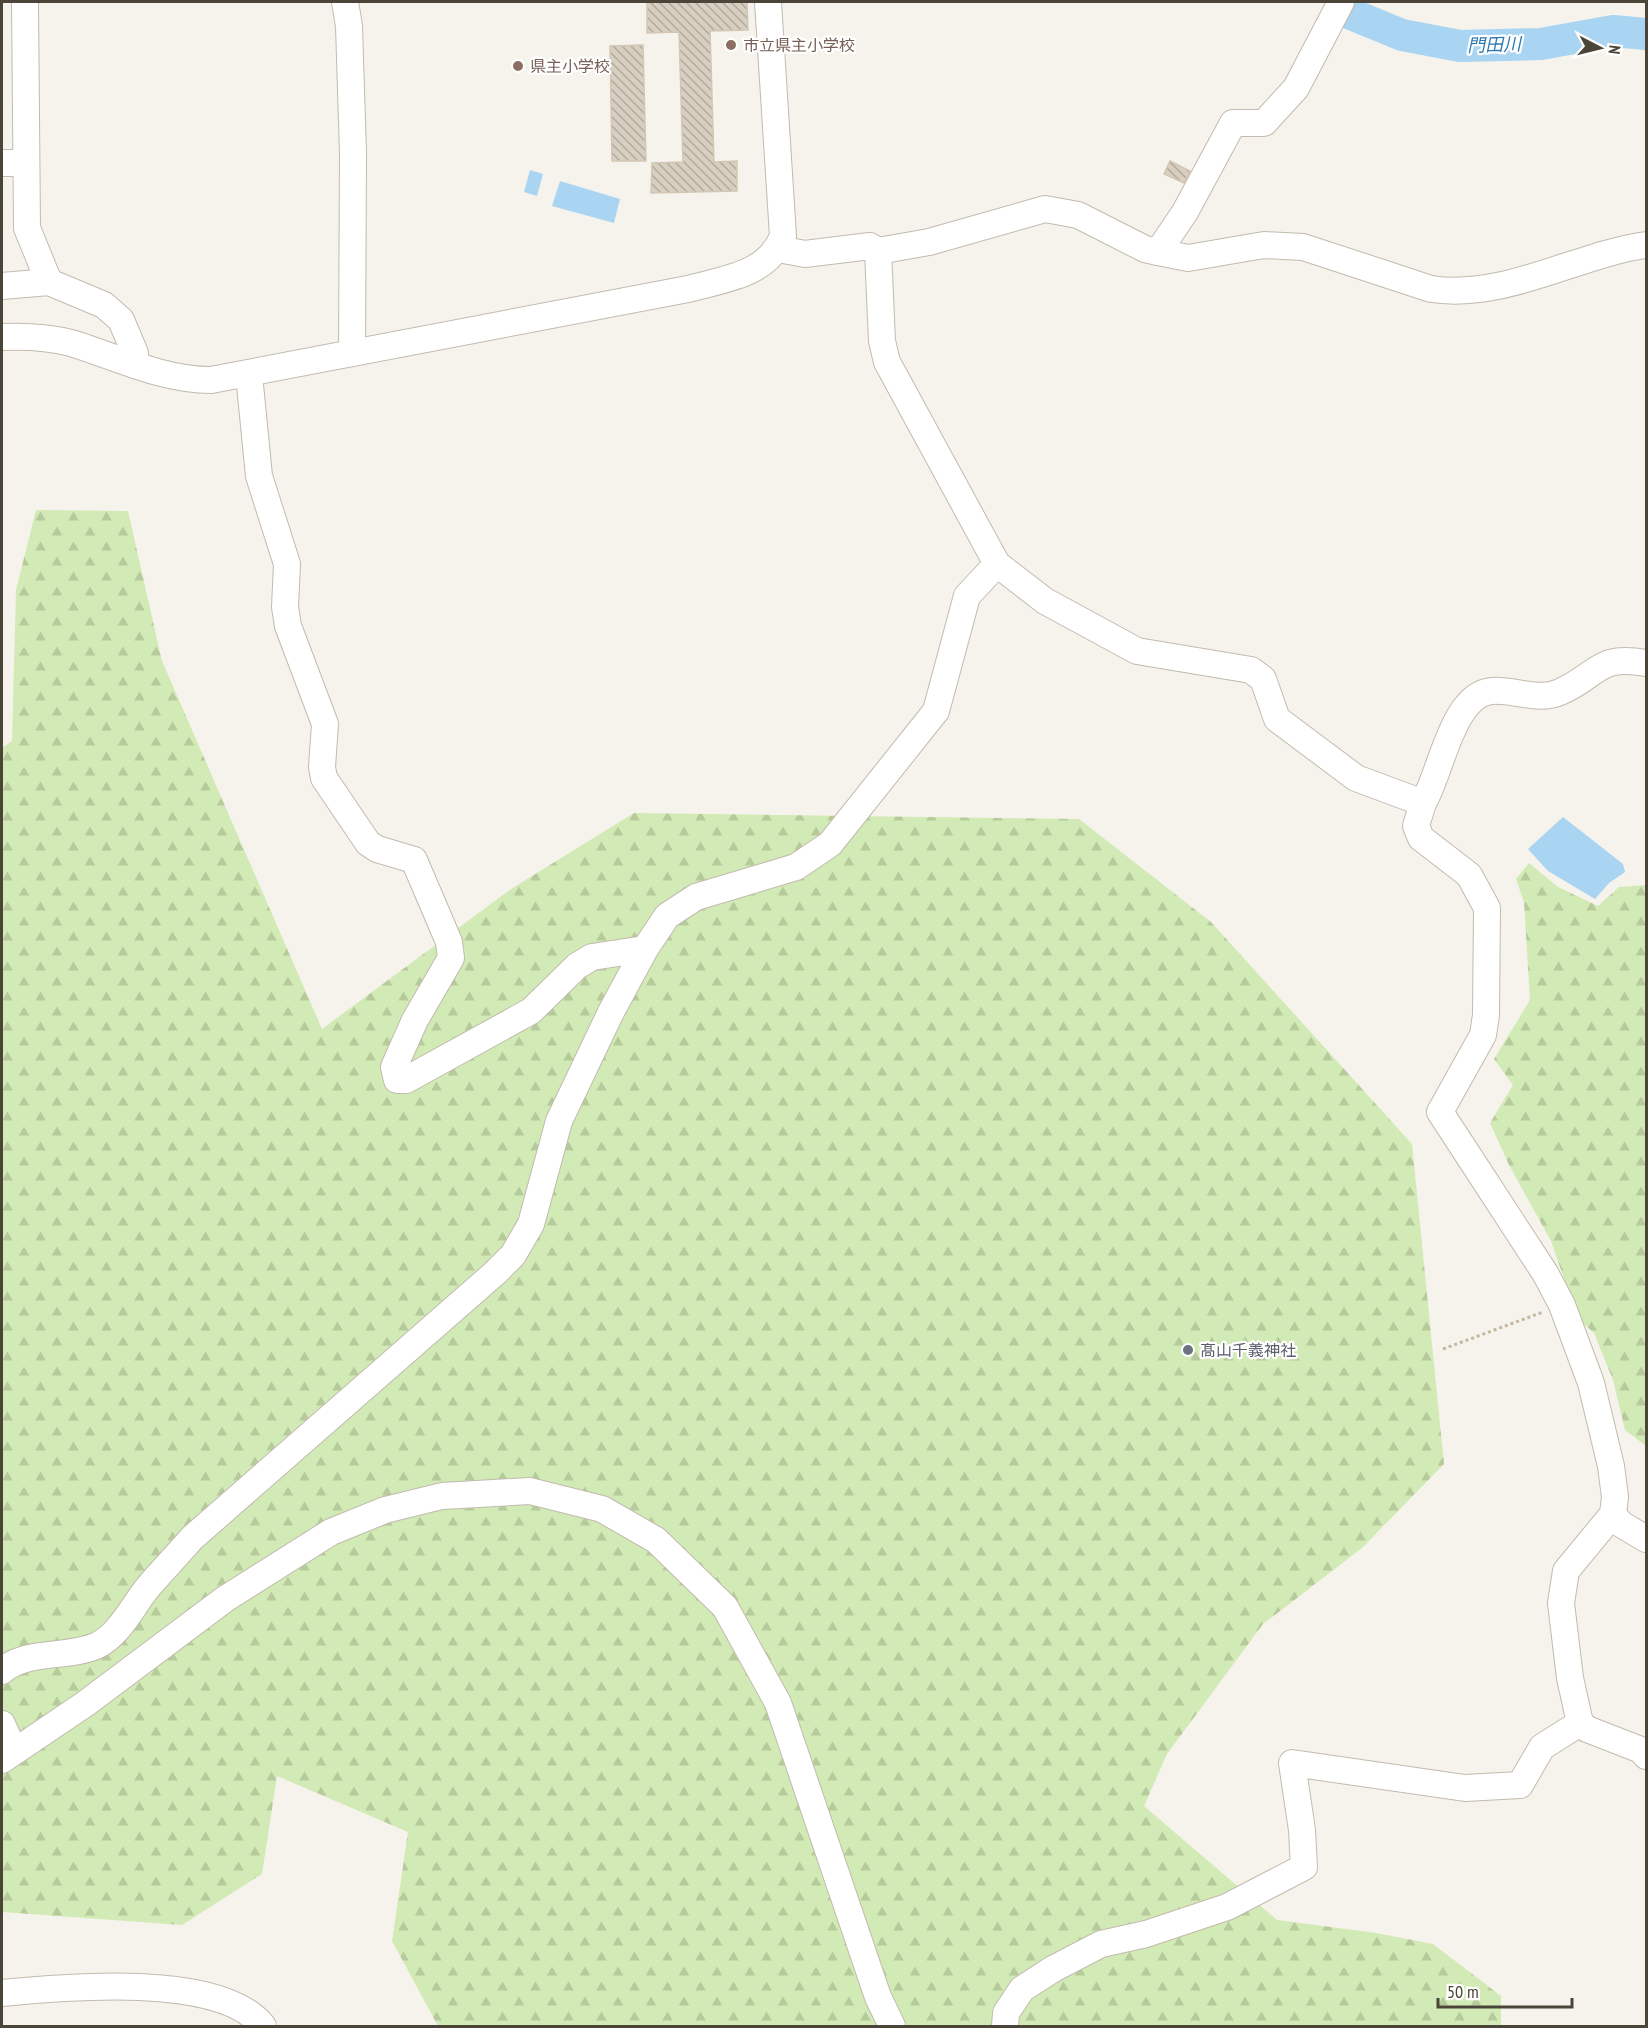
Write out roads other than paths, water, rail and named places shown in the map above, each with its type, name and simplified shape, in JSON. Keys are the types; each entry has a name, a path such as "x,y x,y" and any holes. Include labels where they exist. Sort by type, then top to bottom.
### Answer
{"street":[{"path":"25,2 14,163 27,228 48,282"},
{"path":"345,2 349,26 353,153 352,353"},
{"path":"2,337 33,336 70,343 189,380 249,375 688,289 752,271 778,249 783,237 768,2"},
{"path":"1158,252 1185,212 1233,123 1264,123 1296,88 1341,2"},
{"path":"778,249 805,254 870,246 878,251 929,242 1045,209 1078,215 1145,249 1158,252 1188,258 1264,245 1303,247 1431,289 1450,292 1472,290 1533,276 1628,247 1647,245"},
{"path":"878,251 882,341 887,362 997,564 1045,601 1137,651 1251,670 1263,679 1277,719 1356,778 1423,803"},
{"path":"2,286 48,282 104,304 121,320 135,353 135,365"},
{"path":"249,375 259,476 287,564 288,626 325,724 322,767 324,778 368,843 377,849 414,860 449,942 451,958 414,1020 394,1067 397,1080 406,1080 531,1011 577,966 592,957 645,949"},
{"path":"2,1671 12,1662 83,1650 100,1644 123,1623 148,1588 192,1538 495,1273 513,1254 531,1224 559,1121 611,1012 645,949 667,916 696,897 796,867 830,844 936,711 967,596 997,564"},
{"path":"1647,663 1630,660 1607,662 1558,693 1539,696 1491,690 1472,700 1457,719 1416,826 1421,838 1469,875 1486,908 1486,1015 1483,1035 1440,1112 1545,1273 1562,1305 1591,1383 1611,1466 1615,1497 1613,1514 1566,1571 1563,1585 1561,1603 1570,1678 1580,1723 1587,1729 1641,1750 1647,1756"},
{"path":"2,1724 8,1756 85,1704 225,1599 331,1532 385,1510 442,1496 530,1491 602,1509 656,1540 725,1608 778,1703 878,1997 892,2026"},
{"path":"1613,1514 1621,1524 1647,1539"},
{"path":"1005,2026 1006,2013 1022,1989 1072,1959 1101,1944 1146,1934 1227,1907 1304,1868 1302,1830 1292,1763 1465,1788 1520,1785 1542,1746 1580,1723"},
{"path":"2,1993 102,1984 195,1994 238,2006 263,2026"}],"water":[{"path":"530,170 543,174 537,196 524,192"},
{"path":"560,181 620,199 614,223 552,206"},
{"path":"1563,817 1623,864 1625,872 1609,883 1595,899 1548,871 1528,849"}],"waterway":[{"name":"門田川","path":"1346,12 1402,35 1460,46 1541,44 1613,31 1646,34"}],"place":[{"name":"市立県主小学校","path":"731,45"},
{"name":"県主小学校","path":"518,66"},
{"name":"髙山千義神社","path":"1188,1350"}]}
